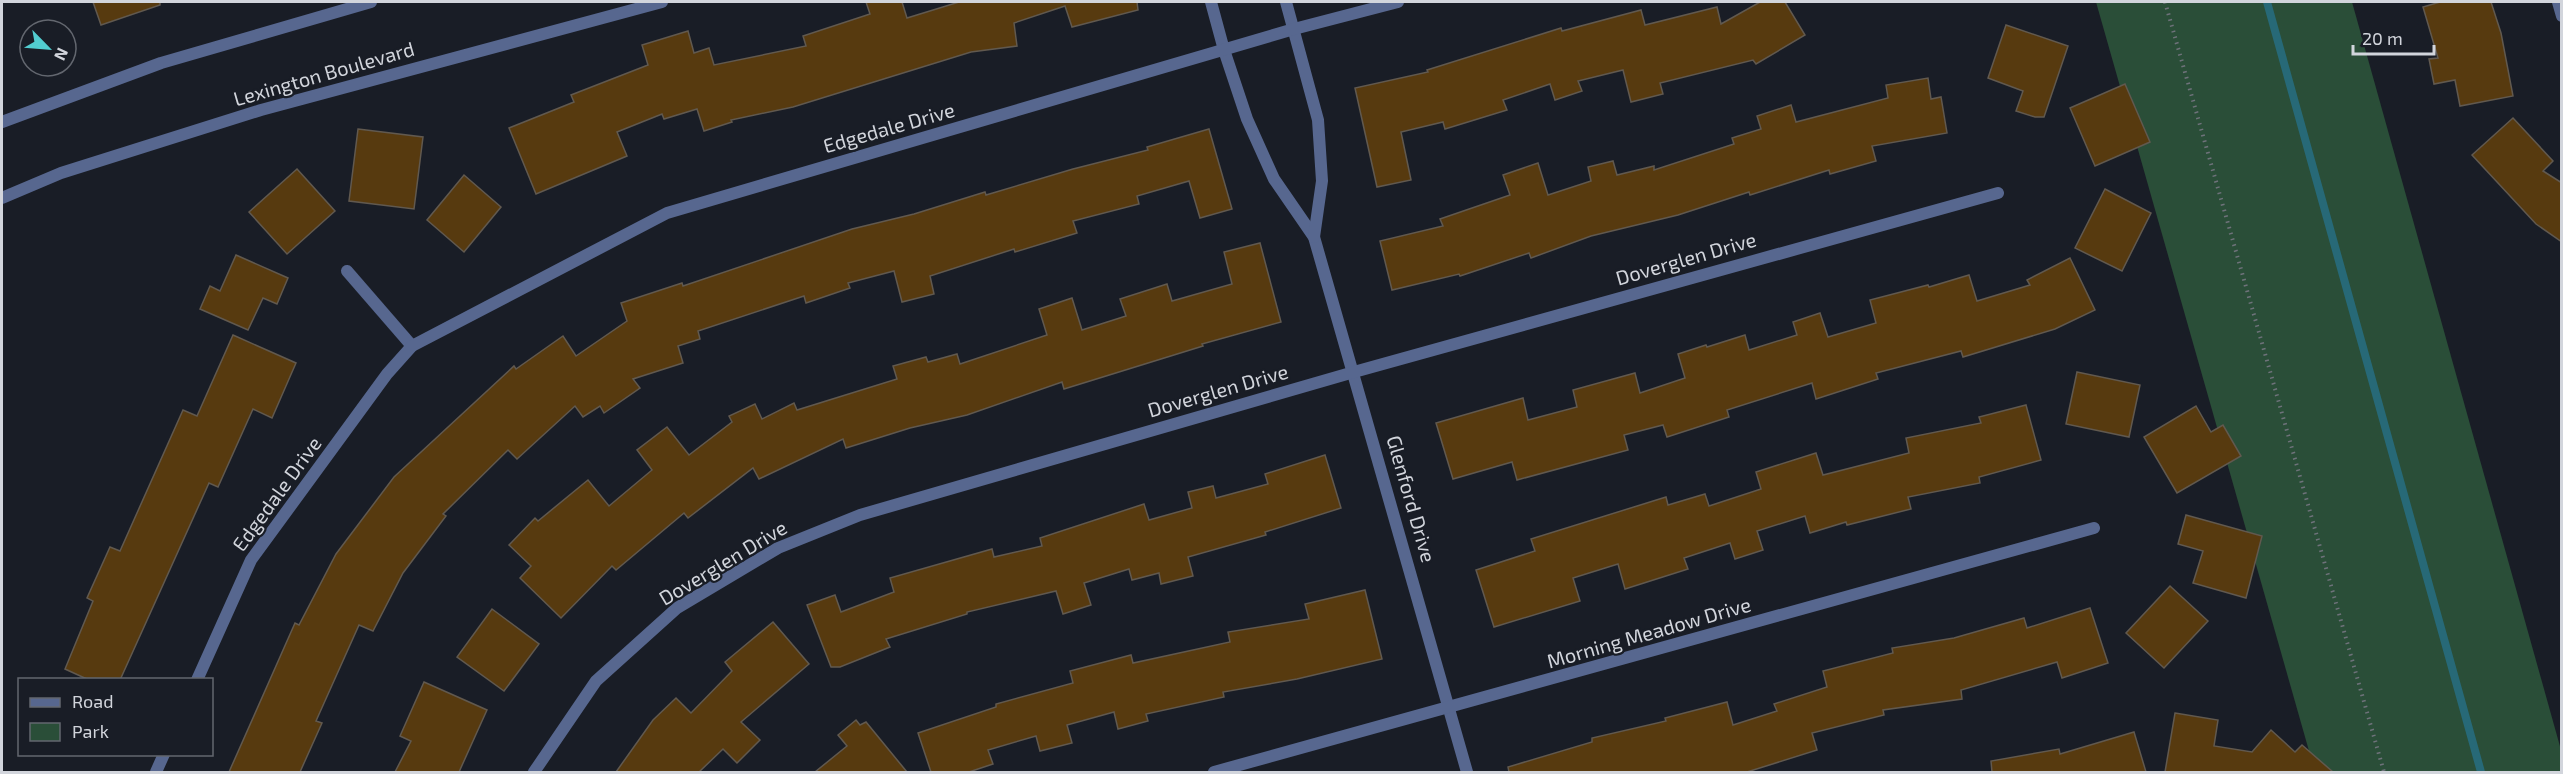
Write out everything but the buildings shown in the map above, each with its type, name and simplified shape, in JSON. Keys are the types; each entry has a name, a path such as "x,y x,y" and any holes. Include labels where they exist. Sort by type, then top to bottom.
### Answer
{"street":[{"path":"2,122 161,63 371,2"},
{"name":"Lexington Boulevard","path":"2,198 61,173 261,110 662,2"},
{"name":"Glenford Drive","path":"1211,2 1247,119 1274,179 1314,237 1467,772"},
{"name":"Glenford Drive","path":"1286,2 1318,120 1322,181 1314,237"},
{"name":"Edgedale Drive","path":"198,678 251,560 387,374 412,346 667,213 1294,29 1398,2"},
{"path":"2558,2 2562,16"},
{"name":"Doverglen Drive","path":"534,772 596,681 677,608 778,548 860,514 1354,372 1998,193"},
{"path":"347,271 412,346"},
{"name":"Morning Meadow Drive","path":"1214,772 1450,709 2094,528"},
{"path":"156,772 163,756"}],"path":[{"path":"2165,2 2384,772"}],"green space":[{"path":"2096,2 2352,2 2561,750 2561,772 2315,772"}],"waterway":[{"path":"2267,2 2481,772"}]}
